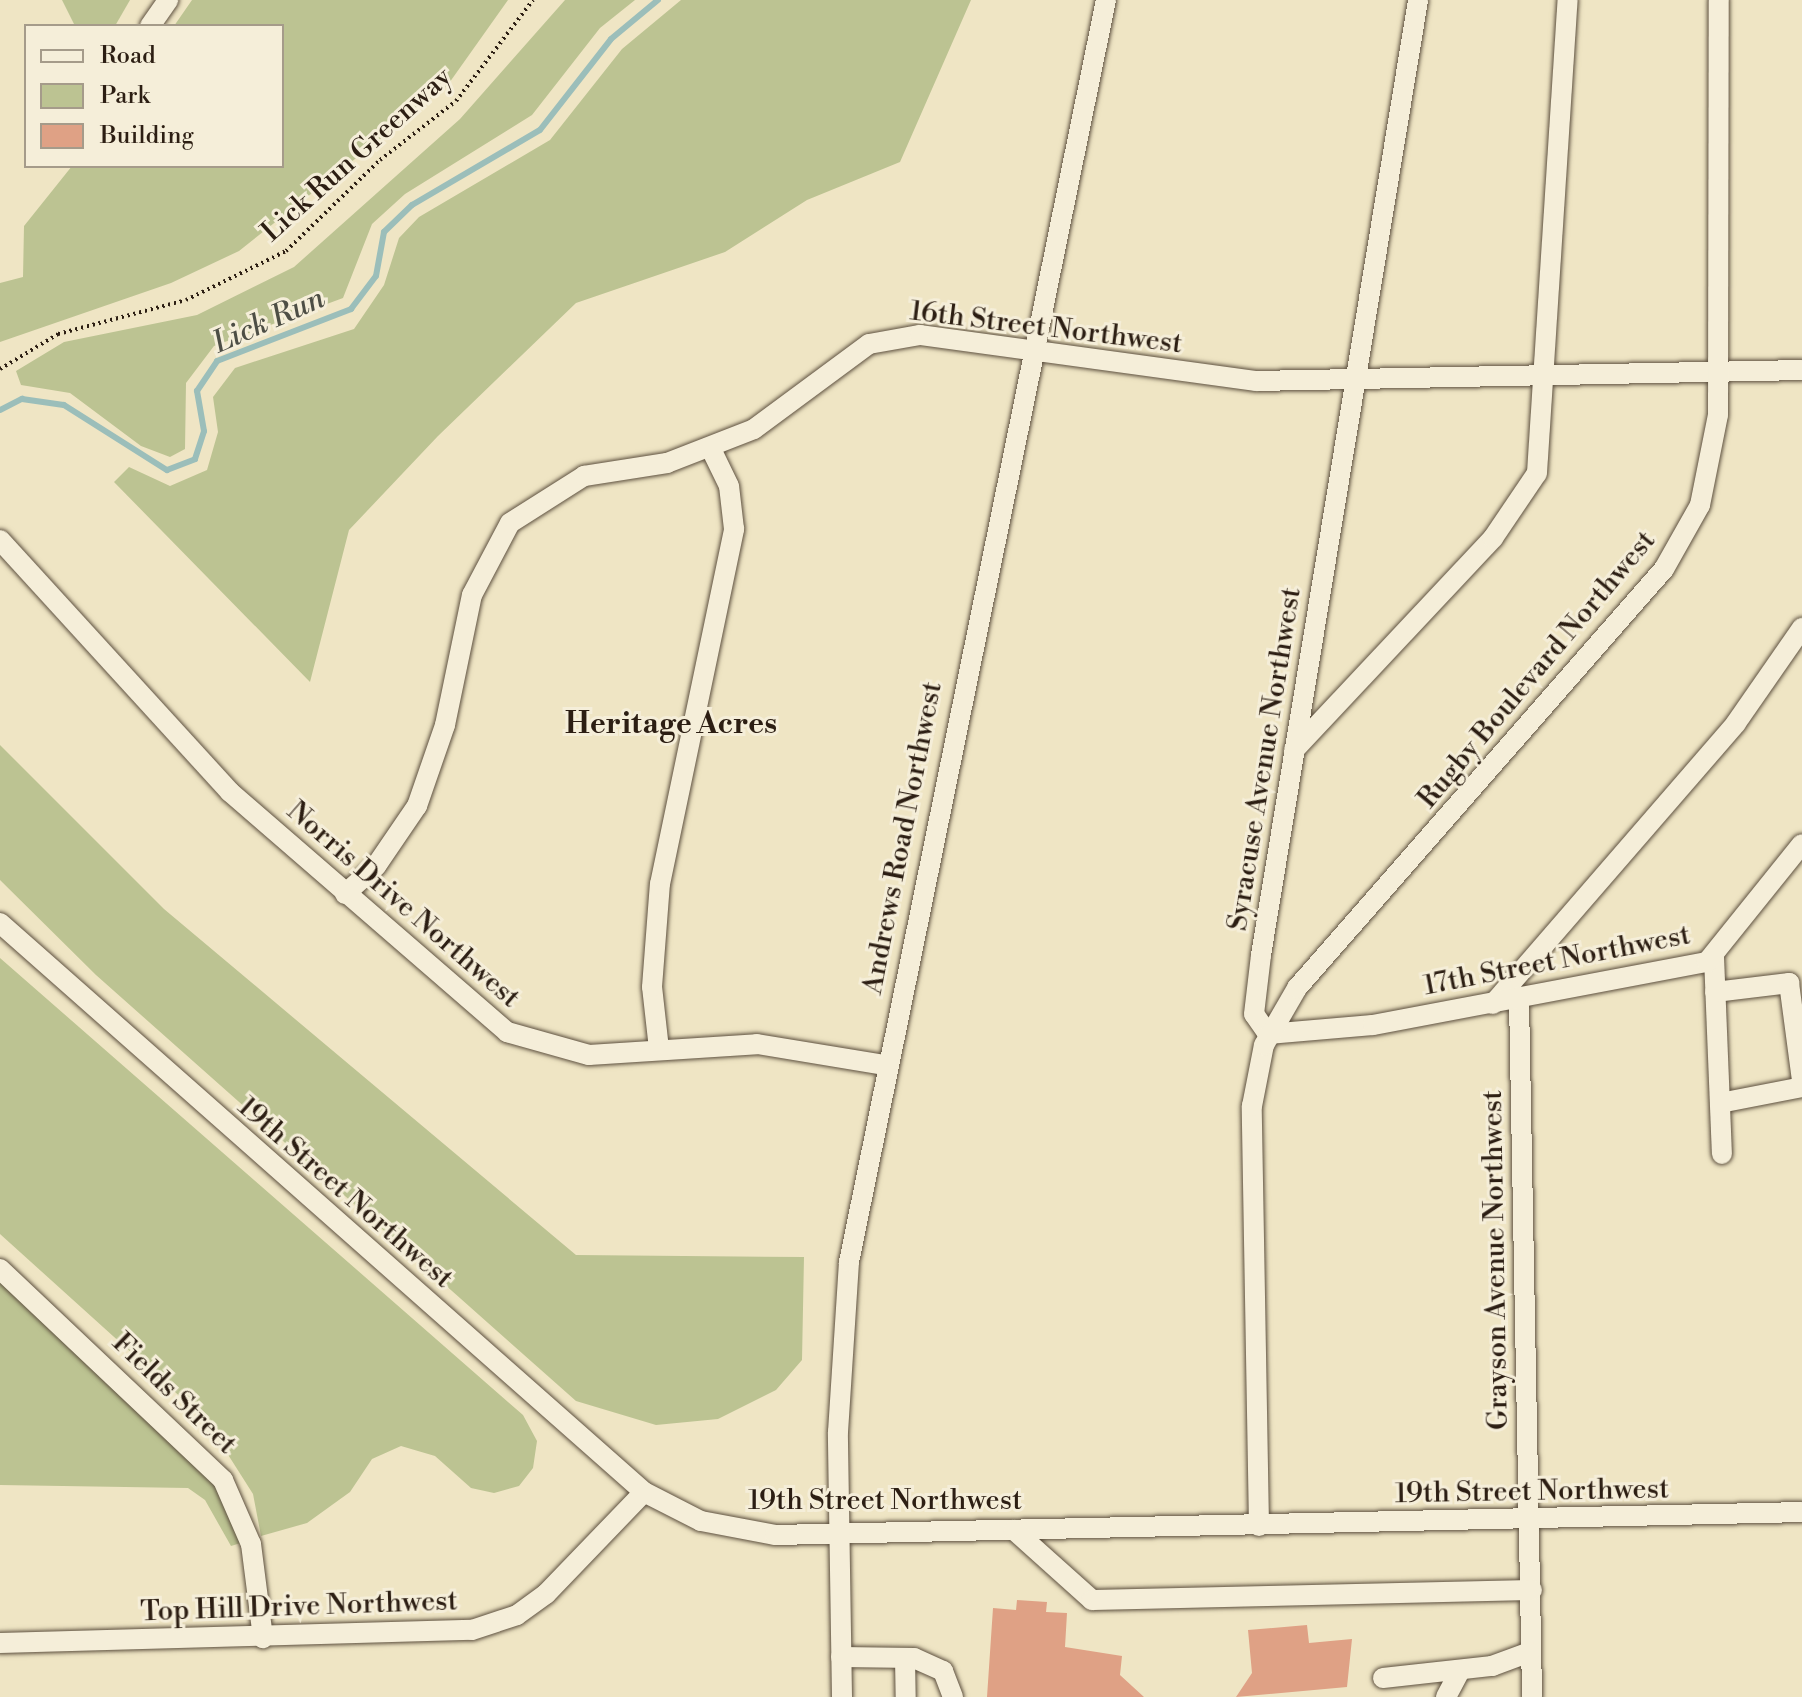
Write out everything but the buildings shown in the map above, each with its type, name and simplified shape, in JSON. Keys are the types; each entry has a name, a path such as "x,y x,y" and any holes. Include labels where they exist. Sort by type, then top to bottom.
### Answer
{"street":[{"path":"151,24 168,0"},
{"name":"Andrews Road Northwest","path":"842,1697 839,1534 841,1318 885,1065 1106,0"},
{"name":"Syracuse Avenue Northwest","path":"1268,1034 1254,1014 1294,750 1418,0"},
{"path":"1294,750 1530,491 1539,462 1568,0"},
{"name":"Rugby Boulevard Northwest","path":"1268,1034 1297,988 1664,569 1700,505 1712,461 1719,372 1719,0"},
{"name":"16th Street Northwest","path":"345,894 376,866 417,806 445,725 472,595 510,523 584,476 711,449 770,420 869,344 920,335 1227,380 1802,370"},
{"path":"659,1049 652,987 660,884 734,529 729,486 711,449"},
{"name":"Norris Drive Northwest","path":"0,540 230,792 507,1032 577,1054 757,1044 885,1065"},
{"path":"1493,1004 1736,723 1802,628"},
{"name":"17th Street Northwest","path":"1268,1034 1332,1031 1493,1004 1714,957 1802,844"},
{"name":"19th Street Northwest","path":"0,923 644,1492 737,1530 839,1534 1529,1521 1802,1512"},
{"path":"1714,957 1722,1154"},
{"path":"1715,992 1789,983 1802,1084 1720,1103"},
{"name":"Grayson Avenue Northwest","path":"1519,999 1532,1697"},
{"path":"1259,1526 1252,1106 1268,1034"},
{"name":"Fields Street","path":"0,1269 223,1480 251,1544 263,1638"},
{"name":"Top Hill Drive Northwest","path":"0,1643 433,1634 495,1624 556,1586 644,1492"},
{"path":"1014,1530 1092,1600 1532,1590"},
{"path":"1383,1678 1460,1671 1530,1652"},
{"path":"841,1657 905,1658 943,1671 953,1697"},
{"path":"905,1658 906,1697"},
{"path":"1446,1697 1460,1671"}],"path":[{"name":"Lick Run Greenway","path":"0,369 58,334 186,300 286,251 380,160 456,101 533,0"}],"green space":[{"path":"62,0 130,0 116,24 74,24"},
{"path":"192,0 508,0 447,86 239,251 171,283 0,342 0,283 23,277 24,226 70,168 284,168 284,24 175,24"},
{"path":"565,0 635,0 600,28 532,115 405,194 372,224 343,298 214,346 186,383 185,449 170,457 141,446 70,393 21,385 16,371 64,342 197,315 294,267 460,119"},
{"path":"681,0 971,0 900,162 807,200 725,252 576,303 438,436 349,530 310,682 114,482 129,467 170,486 207,470 218,432 213,397 235,368 354,329 384,285 399,238 419,217 550,140 622,49"},
{"path":"0,745 164,909 576,1255 804,1257 802,1360 776,1390 718,1419 656,1425 576,1401 96,975 0,880"},
{"path":"0,958 523,1415 537,1441 533,1468 519,1486 494,1493 471,1488 435,1456 401,1446 372,1459 350,1492 307,1523 261,1536 253,1494 206,1420 0,1234"},
{"path":"0,1282 205,1467 244,1542 231,1546 205,1500 188,1488 0,1485"}],"waterway":[{"name":"Lick Run","path":"0,410 22,399 64,405 167,470 195,459 204,431 197,391 217,361 351,309 376,276 384,232 412,205 540,130 611,39 658,0"}],"district":[{"name":"Heritage Acres","path":"671,724"}]}
